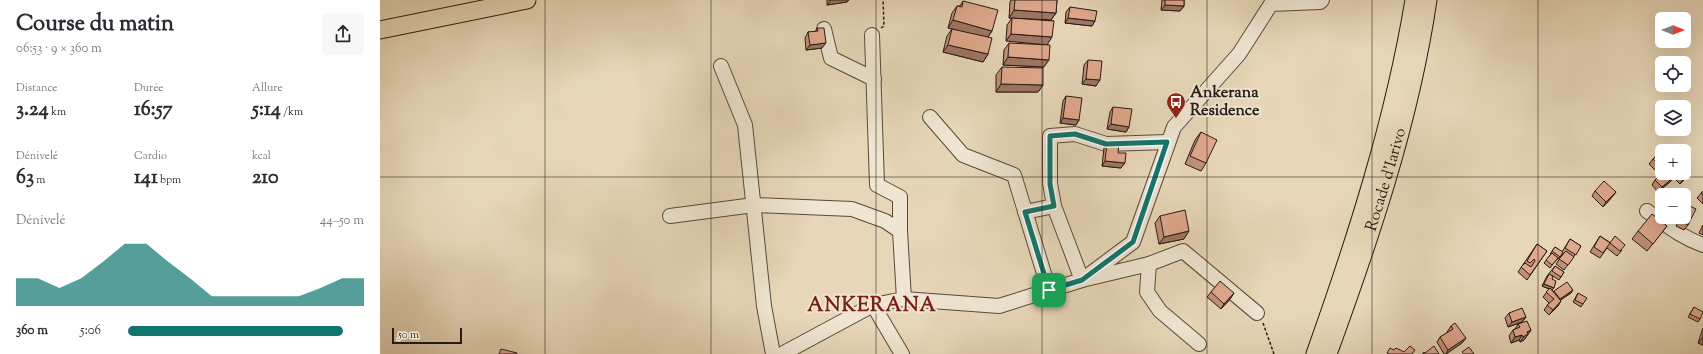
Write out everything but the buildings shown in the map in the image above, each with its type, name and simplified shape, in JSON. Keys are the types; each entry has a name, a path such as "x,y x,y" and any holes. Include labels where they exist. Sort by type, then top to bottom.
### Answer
{"main road":[{"path":"380,30 527,0"},
{"name":"Rocade d'Iarivo","path":"1315,354 1357,232 1378,158 1395,92 1414,0"},
{"name":"Rocade d'Iarivo","path":"1328,354 1372,230 1393,157 1413,76 1428,0"}],"street":[{"path":"1082,280 1133,242 1167,142 1174,127 1239,54 1271,4 1320,2 1322,0"},
{"path":"824,29 831,58 874,79"},
{"path":"872,35 877,185 900,198 900,231 904,299"},
{"path":"721,66 745,125 764,306 773,354"},
{"path":"930,117 963,155 1014,175 1049,290"},
{"path":"1082,280 1054,206 1050,184 1050,136 1075,134 1106,144 1167,142"},
{"path":"670,216 754,205 852,208 885,221 900,231"},
{"path":"1025,212 1054,206"},
{"path":"1647,211 1675,232 1685,238 1703,245"},
{"path":"782,354 873,305 904,299 999,306 1082,280 1149,264 1183,251 1257,313"},
{"path":"1149,264 1147,292 1160,311 1199,344"},
{"path":"873,305 902,354"}],"path":[{"path":"872,35 875,30 884,26 883,0"},
{"path":"1257,313 1268,335 1274,354"}],"place":[{"name":"Ankerana Residence","path":"1176,119"}],"district":[{"name":"ANKERANA","path":"872,306"}],"route":[{"path":"1075,134 1106,144 1167,142 1133,242 1082,280 1049,290 1025,212 1054,206 1050,184 1050,136 1075,134"}]}
